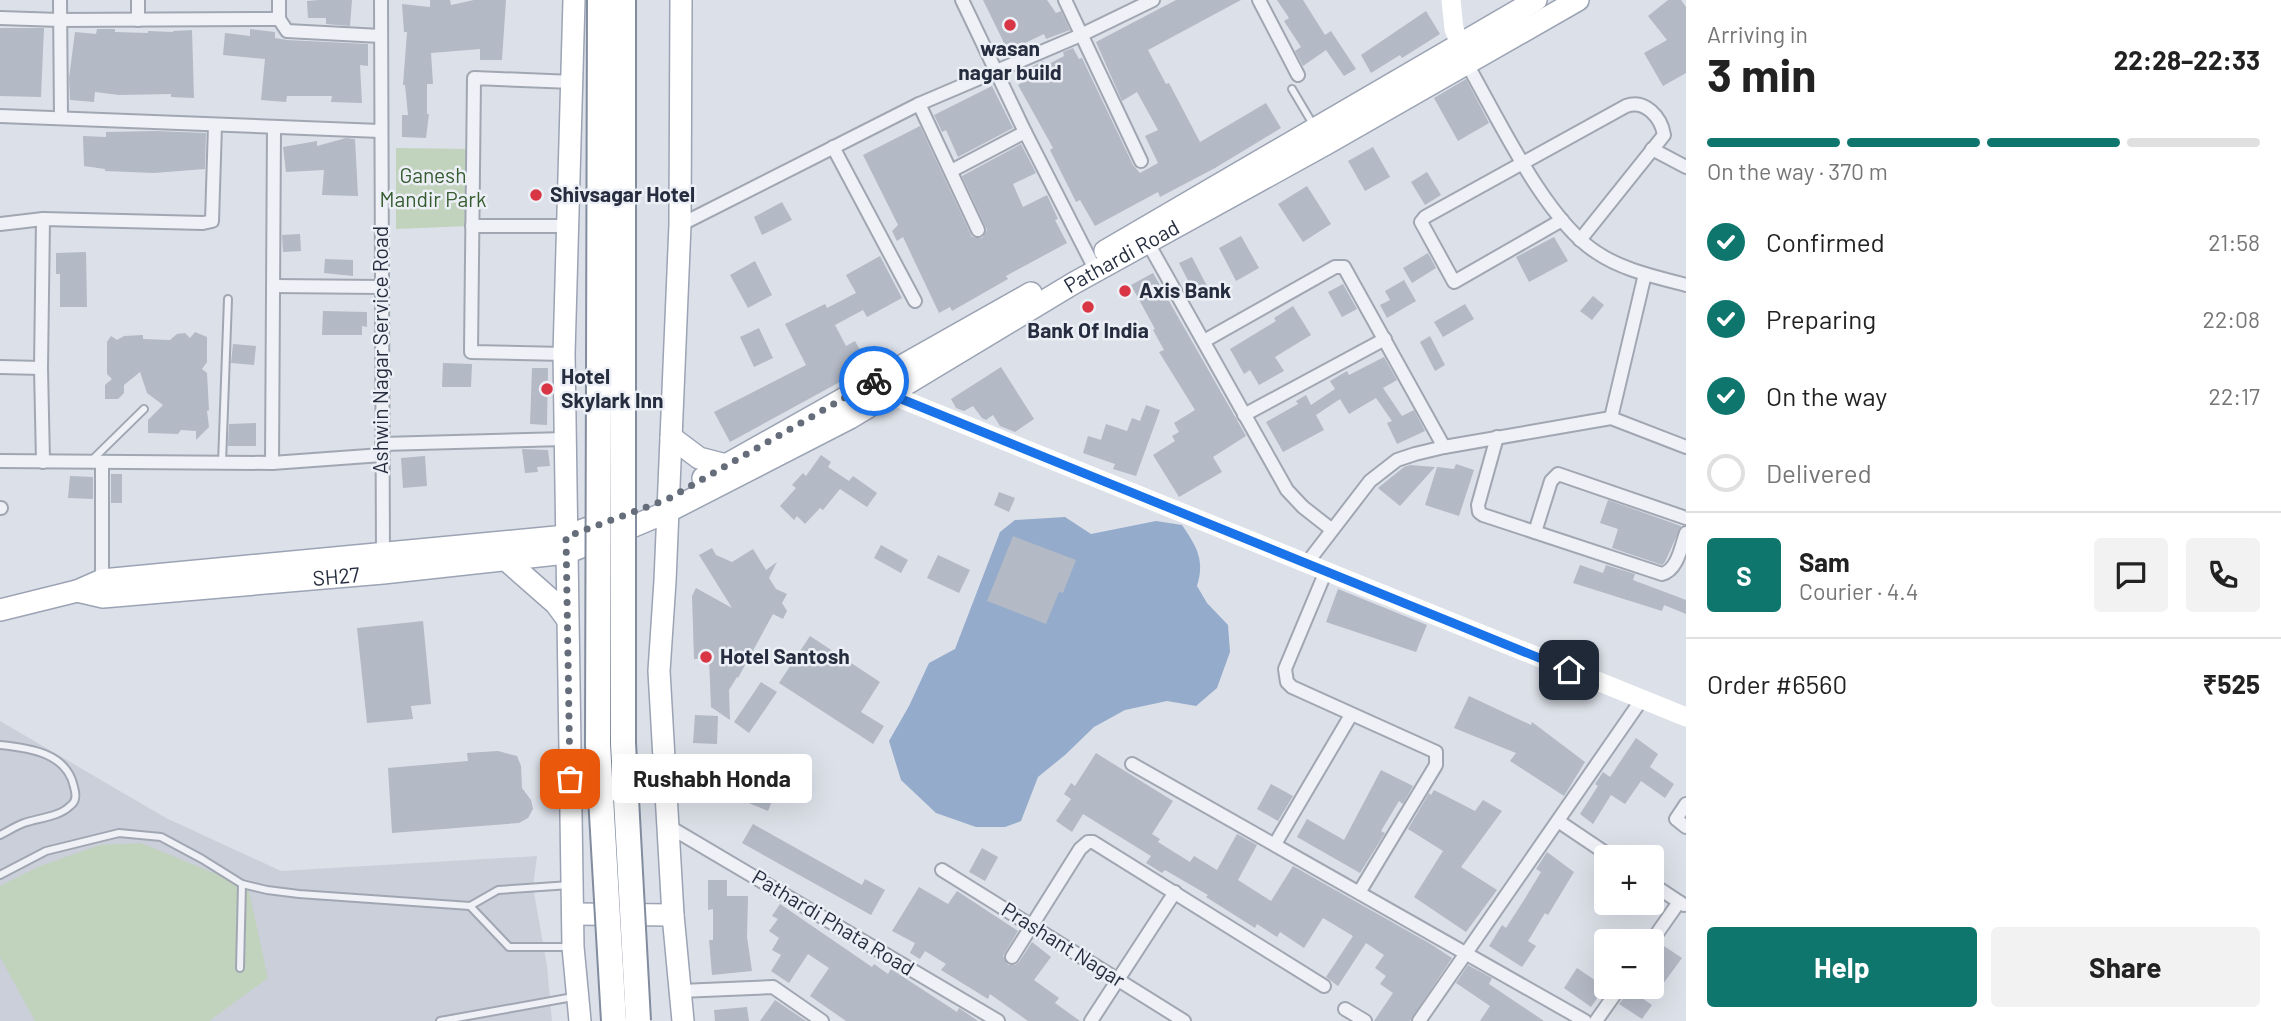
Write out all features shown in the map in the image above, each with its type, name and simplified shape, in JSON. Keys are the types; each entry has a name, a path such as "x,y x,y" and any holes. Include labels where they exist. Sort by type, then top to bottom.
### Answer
{"highway":[{"path":"600,0 598,745 614,1021"},
{"path":"623,0 623,743 638,1021"}],"main road":[{"path":"574,0 564,354 573,947 580,1021"},
{"path":"681,0 680,225 659,671 673,915 683,1021"},
{"path":"668,505 726,465 882,387 1093,265 1200,194 1316,129 1464,54 1536,0"},
{"name":"Pathardi Road","path":"1093,265 1148,243 1464,54 1578,0"},
{"name":"SH27","path":"0,610 77,591 103,597 383,564 505,559 566,545 668,505 850,418 882,387"},
{"path":"671,437 699,458 726,465"},
{"path":"77,591 102,580 383,564 566,545"},
{"path":"505,559 556,604 567,620"},
{"path":"573,914 673,915"}],"street":[{"path":"60,0 61,118"},
{"path":"138,0 138,20"},
{"path":"279,0 279,19 287,31 381,36"},
{"name":"Ashwin Nagar Service Road","path":"382,0 380,131 383,564"},
{"path":"962,0 1093,265"},
{"path":"1065,0 1141,162"},
{"path":"680,225 919,104 1081,35 1153,0"},
{"path":"1259,0 1298,75"},
{"path":"1451,0 1454,29 1464,54 1535,183 1562,220 1580,240 1607,259 1645,274 1686,285"},
{"path":"0,18 279,19"},
{"path":"564,354 471,352 474,78 573,82"},
{"path":"1562,220 1458,282 1451,279 1421,225 1421,220 1524,162 1635,103 1644,105 1663,128 1664,135 1580,240"},
{"path":"919,104 978,230"},
{"path":"0,116 380,131"},
{"path":"0,224 43,219 203,223 212,221 215,125"},
{"path":"272,463 274,127"},
{"path":"951,171 1025,132"},
{"path":"834,146 915,301"},
{"path":"1652,149 1686,167"},
{"path":"43,219 43,462"},
{"path":"472,226 568,226"},
{"path":"1148,243 1287,490 1303,507 1331,528"},
{"path":"1204,341 1340,266 1348,271 1444,447"},
{"path":"1611,418 1645,274"},
{"path":"273,286 381,287"},
{"path":"1244,415 1385,339"},
{"path":"0,368 41,368"},
{"path":"882,387 1686,717"},
{"path":"1307,563 1331,528 1370,481 1397,460 1444,447 1611,418 1686,447"},
{"path":"1497,437 1478,509 1483,515 1662,574 1667,574 1673,567 1686,533"},
{"path":"0,461 272,463 382,449 565,439"},
{"path":"96,462 102,580"},
{"path":"1535,532 1551,481 1558,474 1686,518"},
{"path":"1326,571 1285,669 1285,675 1292,687 1436,752 1436,765 1360,891"},
{"path":"0,598 35,601"},
{"path":"1419,1021 1642,699"},
{"path":"1275,844 1351,715"},
{"path":"1132,764 1585,1021"},
{"path":"1686,804 1676,820 1686,827"},
{"path":"1558,821 1594,845"},
{"name":"Pathardi Phata Road","path":"668,826 994,1020"},
{"path":"1012,957 1080,849 1088,842 1093,842 1324,986"},
{"name":"Prashant Nagar","path":"942,870 1184,1021"},
{"path":"1091,1021 1175,892"},
{"path":"1662,929 1682,905 1664,892"},
{"path":"680,991 773,987 822,1021"},
{"path":"1596,1021 1612,999"},
{"path":"1345,1009 1365,1021"}],"lane":[{"path":"1292,89 1316,129"},
{"path":"222,463 228,299"},
{"path":"96,462 144,409"},
{"path":"0,746 24,748 56,759 68,770 76,795 74,803 65,810 24,823 0,835"},
{"path":"0,875 46,850 120,833 161,837 242,884 299,894 470,906 498,890 572,885"},
{"path":"240,968 242,884"},
{"path":"470,906 509,947 573,947"},
{"path":"440,1021 578,996"}],"shaded area":[{"path":"0,721 166,818 281,871 537,856 533,887 547,966 552,1021 0,1021"}],"green space":[{"name":"Ganesh Mandir Park","path":"396,148 470,149 469,226 396,229"},
{"path":"141,843 248,887 268,978 209,1021 35,1021 0,957 0,886 40,866 100,845"}],"water":[{"path":"1065,517 1091,534 1156,521 1182,525 1192,540 1200,561 1197,586 1207,603 1228,625 1230,652 1217,688 1196,706 1167,701 1125,710 1094,727 1038,777 1021,821 1005,827 976,827 936,813 901,780 889,741 929,663 955,649 1000,532 1015,520"}],"building":[{"path":"352,0 350,26 326,24 326,18 308,18 307,1"},
{"path":"430,0 450,0 451,5 474,0 506,0 502,60 480,60 480,49 431,53 433,84 427,84 429,114 426,138 402,137 402,115 408,115 403,85 407,32 404,32 402,4 430,7"},
{"path":"983,0 1047,0 1056,13 1061,11 1070,30 1046,39 1044,34 1008,51"},
{"path":"1176,0 1241,0 1148,50 1200,142 1266,103 1281,128 1160,197 1158,192 1095,226 1080,200 1076,202 1050,150 1053,148 1018,85 1023,82 1019,74 1043,61 1045,66 1073,48 1079,59 1082,58 1133,165 1140,173 1158,163 1145,136 1158,130 1137,92 1122,101 1096,42"},
{"path":"1277,0 1303,0 1325,35 1331,31 1356,69 1344,76 1326,50 1303,66 1295,51 1301,47 1284,21 1289,18"},
{"path":"1668,0 1681,0 1686,7 1686,73 1663,86 1644,53 1667,40 1648,16"},
{"path":"1426,11 1440,34 1402,58 1400,55 1371,73 1361,55"},
{"path":"0,28 44,28 41,97 0,96"},
{"path":"97,29 148,33 192,30 194,98 171,97 171,94 119,95 95,92 94,102 70,100 69,78 75,32 96,34"},
{"path":"250,29 275,32 275,38 287,40 368,44 368,66 360,65 362,103 331,102 332,96 287,96 286,102 261,100 265,59 223,55 225,33 250,36"},
{"path":"1466,79 1489,123 1458,141 1434,98"},
{"path":"992,86 1013,128 958,157 946,130 942,132 934,115"},
{"path":"920,126 972,237 982,238 987,230 962,176 1021,144 1036,173 1013,184 1023,207 1047,195 1058,219 1055,220 1067,243 1006,276 1008,279 952,311 950,307 939,313 903,237 897,241 892,231 898,225 863,155"},
{"path":"106,132 206,133 205,169 154,173 105,171 84,166 83,136 106,137"},
{"path":"346,138 355,139 358,196 322,195 324,170 286,172 283,147 317,141 317,146"},
{"path":"1373,147 1390,177 1365,191 1348,161"},
{"path":"1427,172 1441,195 1425,205 1411,182"},
{"path":"1307,186 1331,224 1303,242 1278,204"},
{"path":"782,202 792,220 762,235 754,217"},
{"path":"300,234 301,251 283,252 282,235"},
{"path":"1241,236 1259,268 1236,281 1219,248"},
{"path":"1554,237 1568,261 1529,282 1516,257"},
{"path":"86,252 87,307 60,307 60,274 56,274 56,253"},
{"path":"1428,253 1436,268 1412,283 1403,268"},
{"path":"880,256 902,298 867,317 863,310 835,325 846,346 855,341 869,366 730,442 714,412 806,365 785,324 825,304 827,308 856,293 846,275"},
{"path":"1192,257 1209,290 1196,296 1179,263"},
{"path":"325,259 353,260 353,276 324,273"},
{"path":"755,261 772,295 748,308 730,275"},
{"path":"1153,273 1246,436 1213,457 1222,472 1179,497 1153,455 1175,441 1172,436 1179,432 1174,423 1195,410 1159,352 1164,350 1131,285"},
{"path":"1404,280 1416,301 1387,318 1380,305 1390,300 1385,291"},
{"path":"1343,284 1357,309 1342,317 1328,292"},
{"path":"1593,296 1604,305 1592,320 1580,311"},
{"path":"1465,304 1474,319 1443,337 1434,322"},
{"path":"1293,306 1311,335 1275,357 1284,371 1259,385 1250,370 1244,374 1230,349 1276,321 1274,318"},
{"path":"323,311 367,312 367,327 362,326 362,335 322,335"},
{"path":"759,328 773,358 754,367 740,337"},
{"path":"195,332 207,337 207,362 202,369 207,373 209,410 209,427 196,440 196,431 181,430 178,434 148,433 148,420 163,405 147,393 140,372 124,385 124,393 118,399 105,399 105,385 112,379 107,374 107,342 111,336 117,340 124,336 143,335 143,339 170,340 177,334 185,333 190,338"},
{"path":"1430,336 1445,365 1435,371 1420,342"},
{"path":"233,344 256,346 254,365 231,363"},
{"path":"1384,357 1397,380 1383,388 1402,416 1414,410 1425,431 1397,444 1387,423 1392,421 1376,398 1349,414 1340,399 1316,415 1324,430 1283,452 1266,422 1298,404 1296,401 1306,395 1311,405 1335,389 1330,381 1347,371 1349,375"},
{"path":"443,363 472,364 471,387 442,387"},
{"path":"1001,367 1034,419 1015,432 1000,426 993,415 986,420 982,418 973,406 964,411 956,408 951,399"},
{"path":"532,368 548,368 547,425 530,424"},
{"path":"1146,405 1160,410 1136,476 1113,469 1115,464 1083,453 1088,436 1101,440 1106,424 1127,431 1132,418 1140,421"},
{"path":"256,423 256,446 228,446 229,424"},
{"path":"522,449 548,450 550,466 537,467 538,472 525,473"},
{"path":"821,455 831,462 828,467 849,481 853,476 877,493 867,507 840,489 823,510 820,508 805,524 797,516 794,520 780,506 796,488 792,485 803,473 806,476"},
{"path":"425,456 427,486 403,488 401,458"},
{"path":"1456,464 1474,470 1459,516 1425,505 1437,467 1454,469"},
{"path":"1410,465 1435,467 1400,506 1378,488"},
{"path":"111,474 122,474 122,503 111,503"},
{"path":"70,476 93,477 93,499 68,498"},
{"path":"999,492 1015,498 1009,512 994,505"},
{"path":"1608,500 1681,526 1662,565 1612,548 1618,529 1600,523"},
{"path":"1013,536 1076,560 1063,593 1059,592 1046,624 987,601"},
{"path":"881,545 908,560 901,573 874,558"},
{"path":"712,548 716,555 732,562 753,549 766,570 777,562 769,578 776,589 787,594 782,603 787,611 783,619 773,614 729,690 730,720 711,707 709,658 694,659 692,596 696,588 732,608 699,555"},
{"path":"938,555 970,570 959,593 927,578"},
{"path":"1580,565 1603,573 1606,565 1635,574 1633,580 1686,600 1686,614 1664,605 1662,611 1573,583"},
{"path":"1338,589 1427,625 1416,652 1326,622"},
{"path":"423,621 431,704 411,706 413,719 367,723 357,628"},
{"path":"810,636 880,682 861,712 884,726 873,744 779,683"},
{"path":"761,682 777,692 749,733 734,722"},
{"path":"1469,696 1531,725 1532,722 1585,762 1564,796 1510,761 1516,753 1454,728"},
{"path":"695,715 718,716 717,744 693,743"},
{"path":"1636,738 1658,754 1650,767 1674,784 1665,798 1641,781 1625,804 1611,795 1593,824 1580,814 1598,786 1595,784 1603,772 1610,777"},
{"path":"498,751 517,756 521,766 522,788 531,800 533,809 528,818 519,823 392,833 388,768 468,761 467,753"},
{"path":"1096,753 1173,801 1152,834 1160,839 1158,842 1190,862 1194,856 1217,870 1237,834 1257,845 1238,880 1271,901 1293,866 1452,958 1410,1021 1374,1021 1393,993 1380,984 1386,976 1375,968 1384,955 1366,943 1338,986 1326,977 1353,936 1323,918 1304,948 1280,932 1277,937 1257,924 1255,928 1206,897 1208,895 1165,870 1162,873 1146,863 1151,856 1083,814 1072,832 1056,821 1071,799 1064,794 1071,783 1075,786"},
{"path":"743,761 762,769 764,763 784,771 768,811 709,787 714,775 733,783"},
{"path":"1381,770 1413,786 1403,804 1399,801 1381,831 1385,833 1360,873 1297,837 1307,819 1344,840"},
{"path":"1271,784 1293,796 1278,821 1257,809"},
{"path":"1434,790 1475,811 1483,800 1502,811 1461,867 1497,890 1466,932 1414,897 1443,851 1408,829 1429,793 1431,795"},
{"path":"753,824 862,885 865,879 885,890 871,915 742,843"},
{"path":"982,848 998,857 985,881 969,872"},
{"path":"1547,852 1574,872 1548,915 1545,913 1528,941 1536,946 1522,967 1489,946 1502,925 1506,928 1524,900 1541,872 1536,869"},
{"path":"708,880 727,880 727,896 748,896 747,937 752,971 712,975 709,940 713,940 713,909 708,910"},
{"path":"919,887 948,904 957,891 1018,931 1003,956 1008,965 1019,962 1032,942 1051,957 1034,980 1059,998 1055,1003 1080,1021 1028,1021 990,994 988,999 941,970 946,964 925,951 920,959 910,953 915,943 892,931"},
{"path":"780,904 872,967 874,964 888,974 891,969 957,1012 959,1008 978,1021 846,1021 810,996 829,968 808,954 789,983 771,971 781,955 772,950 779,938 769,931 778,919 772,916"},
{"path":"1664,946 1682,958 1664,983"},
{"path":"1468,965 1492,978 1489,984 1544,1021 1480,1021 1490,1006 1456,983"},
{"path":"1577,968 1594,980 1594,999 1597,999 1591,1007 1564,988"},
{"path":"1623,999 1643,999 1652,1005 1642,1019 1619,1004"},
{"path":"775,1000 806,1021 760,1021"},
{"path":"747,1007 749,1021 715,1021 714,1010"}],"way so far":[{"path":"570,779 566,537 668,499 874,381"}],"place":[{"name":"wasan nagar build","path":"1010,25"},
{"name":"Shivsagar Hotel","path":"536,195"},
{"name":"Axis Bank","path":"1125,291"},
{"name":"Bank Of India","path":"1088,307"},
{"name":"Hotel Skylark Inn","path":"547,389"},
{"name":"Hotel Santosh","path":"706,657"},
{"name":"Rushabh Honda","path":"570,779"}],"route":[{"path":"874,381 889,394 1569,670"}]}
